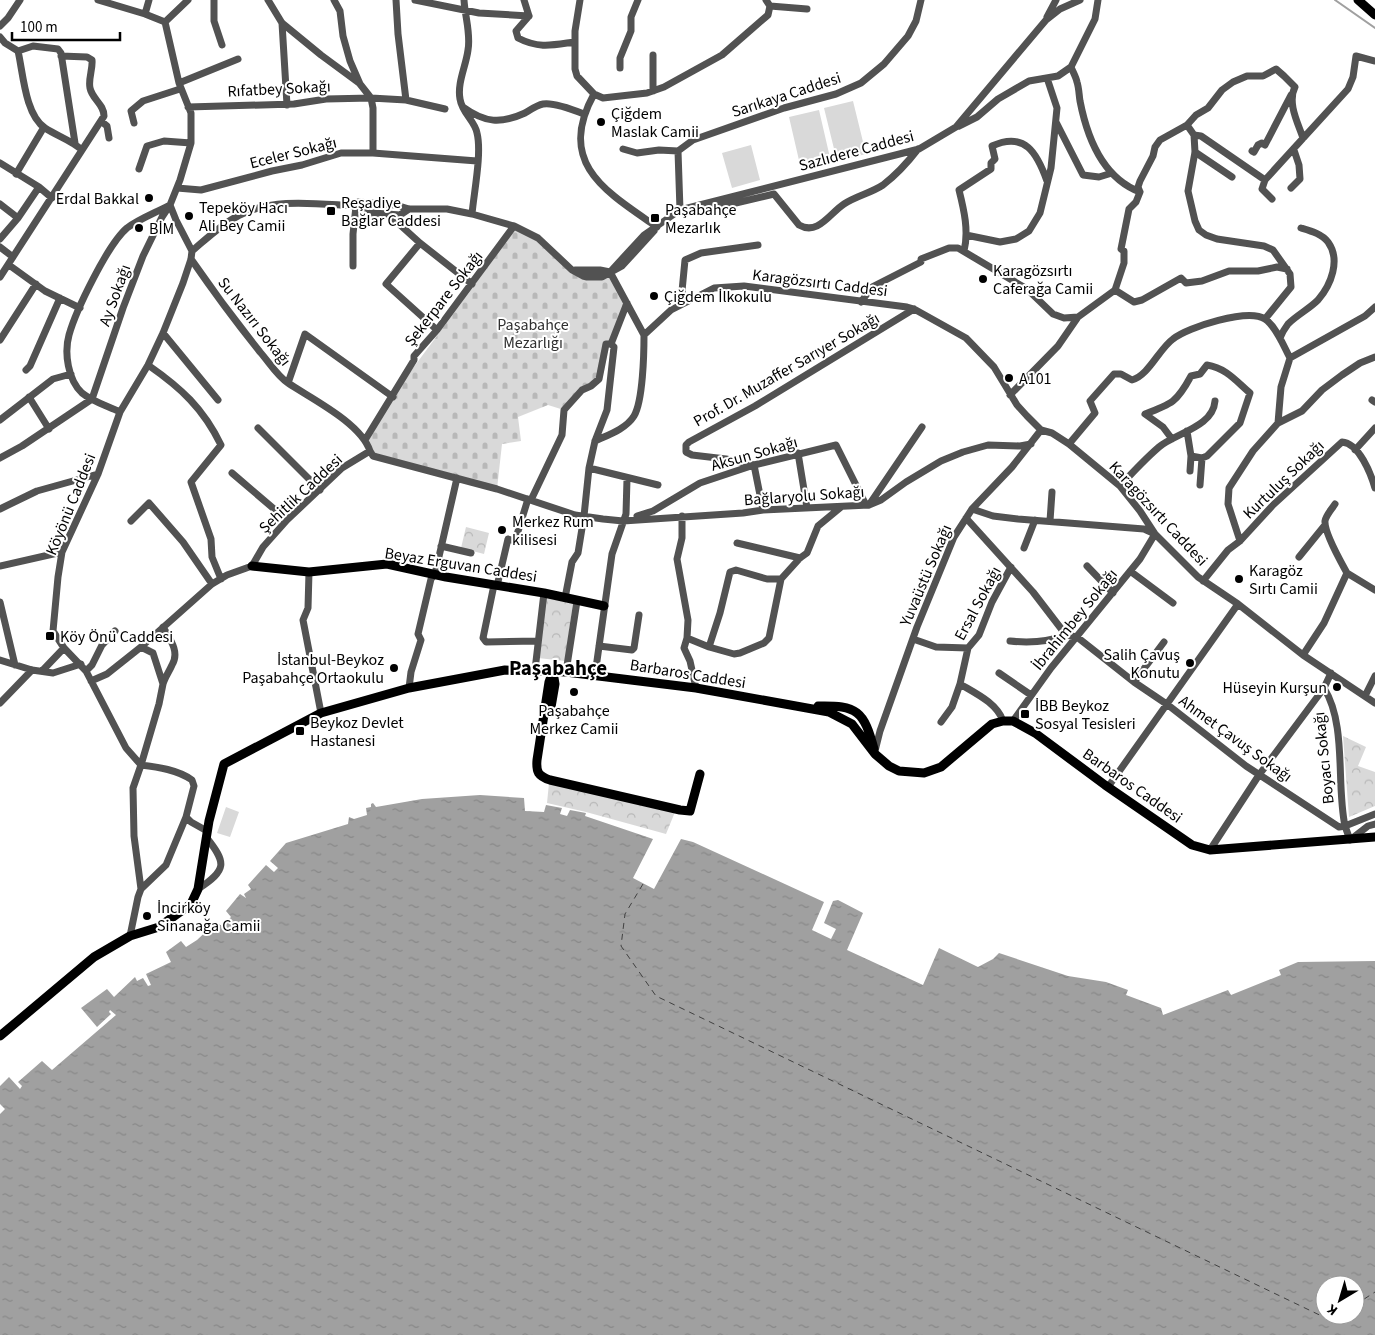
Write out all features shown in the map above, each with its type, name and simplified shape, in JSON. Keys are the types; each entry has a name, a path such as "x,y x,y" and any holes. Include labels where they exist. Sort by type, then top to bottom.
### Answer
{"main road":[{"path":"1358,0 1375,15"},
{"name":"Beyaz Erguvan Caddesi","path":"252,566 309,572 387,564 604,606"},
{"name":"Barbaros Caddesi","path":"198,889 206,834 224,764 321,713 409,688 505,670 535,670 594,675 696,688 806,709 815,706 848,708 860,714 869,730 875,754"},
{"path":"553,671 549,682 536,770 538,775 543,778 690,811 700,774"},
{"path":"875,754 889,766 899,771 924,773 941,767 992,724 1003,720"},
{"name":"Barbaros Caddesi","path":"1003,720 1013,721 1035,733 1108,787 1192,845 1210,850 1350,840 1374,836"},
{"path":"0,1036 94,957 130,936 159,927 178,914 191,904 198,889"}],"street":[{"path":"0,26 20,0"},
{"path":"98,0 112,2 165,22 188,0"},
{"path":"145,14 149,0"},
{"path":"214,0 214,20 222,45"},
{"path":"268,0 282,23 360,84"},
{"path":"334,0 340,11 343,36 350,61 360,84 371,98 373,108 373,153"},
{"path":"340,11 343,0"},
{"path":"396,0 406,100"},
{"path":"415,0 479,13 529,16"},
{"path":"464,0 469,37 459,98 461,105 477,131 479,147 472,214"},
{"path":"524,0 529,16"},
{"path":"580,0 575,22 574,69 577,76 594,94 603,98 647,93 664,87 722,55 765,19 770,10 768,3 807,9"},
{"path":"620,68 620,58 631,31 631,17 638,0"},
{"name":"Sarıkaya Caddesi","path":"678,151 693,140 784,108 836,94 861,83 884,64 908,36 916,21 922,0"},
{"name":"Sazlıdere Caddesi","path":"1046,20 1056,0"},
{"name":"Sazlıdere Caddesi","path":"610,272 644,235 680,210 918,149 956,127 1046,20 1060,9 1080,0"},
{"path":"956,127 977,117 998,99 1029,81 1058,76 1071,68 1095,19 1098,0"},
{"path":"529,16 516,31 518,38 545,46 574,42"},
{"name":"Ay Sokağı","path":"92,399 123,308 162,216 170,205 191,143 191,113 180,86 165,22"},
{"path":"282,23 286,104"},
{"path":"0,37 5,43 18,51 30,105 37,119 44,127 75,144 82,150"},
{"path":"18,51 33,46 58,49 61,56 75,144"},
{"path":"653,55 653,90"},
{"path":"0,277 102,122 104,110 90,86 93,67 92,60 87,57 61,56"},
{"path":"1272,199 1262,189 1264,180 1294,150 1348,89 1353,77 1356,56 1375,61"},
{"path":"134,123 132,111 143,102 238,60"},
{"path":"1071,68 1078,82 1080,100 1095,148 1112,173 1129,188 1140,192"},
{"path":"1010,395 1058,346 1078,317 1115,290 1124,263 1124,251 1121,249 1129,209 1136,202 1140,192 1138,187 1140,181 1160,140 1187,125 1196,115 1208,108 1222,90 1233,82 1247,76 1263,76 1276,69 1295,88 1265,145 1262,143 1258,145 1254,152 1252,151"},
{"path":"966,235 1000,242 1016,239 1028,231 1040,213 1054,151 1057,108 1047,78"},
{"path":"594,94 584,114 579,142 582,157 591,173 621,202 657,227"},
{"path":"1292,94 1303,138"},
{"name":"Rıfatbey Sokağı","path":"188,107 286,104 371,98 406,100 445,109"},
{"path":"461,105 475,116 493,120 508,120 543,104 572,108 584,114"},
{"path":"102,122 107,126 110,138"},
{"path":"1056,122 1083,175 1099,177 1112,173"},
{"path":"1187,125 1194,135 1194,152 1188,191 1199,230 1206,235 1218,239 1264,246 1273,250 1290,274 1292,279 1290,287 1265,319"},
{"path":"16,174 44,127"},
{"path":"1194,135 1201,136 1264,180"},
{"path":"139,169 147,146 164,140 191,143"},
{"path":"964,251 966,235 959,190 991,169 995,159 992,146 1011,140 1026,146 1039,161 1047,181"},
{"path":"623,149 637,154 659,150 678,151 680,210"},
{"path":"704,203 722,206 774,194 799,225 804,228 813,228 826,221 843,204 882,185 906,165 918,149"},
{"path":"1291,188 1300,179 1299,165 1294,150"},
{"path":"1194,152 1232,176"},
{"name":"Eceler Sokağı","path":"177,188 201,190 302,165 341,153 373,153 477,161"},
{"path":"0,163 39,187 52,198"},
{"path":"0,239 18,218 39,187"},
{"path":"353,266 356,206 358,202 396,205 408,209 447,209 472,214 514,226 538,238 572,270 583,276 602,277 610,272 644,335 644,352 641,384 634,416 621,429 595,441"},
{"path":"0,204 18,218"},
{"path":"120,412 81,392 71,374 67,358 69,336 80,308 102,261 126,229 170,205 192,251 238,216 265,207 294,204 356,206"},
{"path":"356,206 360,212 400,215 408,209"},
{"path":"388,214 420,243 472,284"},
{"name":"Şekerpare Sokağı","path":"365,440 393,397 414,360 414,356 437,330 514,226"},
{"path":"1280,338 1288,325 1318,299 1326,288 1335,269 1333,255 1328,242 1316,232 1301,228"},
{"path":"420,243 386,284 437,330"},
{"path":"685,302 682,291 685,260 701,253 758,245"},
{"path":"0,247 13,257"},
{"path":"861,302 872,287 921,262 921,259 949,248 964,251 1027,289 1053,314 1064,318 1078,317"},
{"name":"Köyönü Caddesi","path":"141,765 126,748 81,664 64,648 53,631 58,577 62,552 98,474 120,412 148,365 163,333 184,283 192,251"},
{"name":"Su Nazırı Sokağı","path":"191,259 225,309 273,369 288,383 352,426 365,440 370,451"},
{"path":"9,265 36,284 80,308"},
{"path":"1115,290 1134,302 1142,300 1182,278 1186,283 1202,282 1229,271 1258,271 1277,267 1287,269"},
{"path":"0,340 36,284"},
{"name":"Karagözsırtı Caddesi","path":"644,335 671,310 714,288 744,286 914,309 966,338 994,368 1017,405 1041,430 1070,444 1120,486 1140,510 1155,534 1203,581 1238,604 1303,655 1375,703"},
{"path":"26,370 30,366 60,298"},
{"path":"611,344 627,303"},
{"path":"1290,358 1365,316 1375,307"},
{"name":"Prof. Dr. Muzaffer Sarıyer Sokağı","path":"754,465 692,455 686,452 686,445 755,406 914,309"},
{"path":"1070,444 1095,414 1090,401 1114,374 1121,374 1132,380 1153,363 1171,340 1187,330 1211,322 1244,316 1265,319 1280,338 1290,358 1281,388 1278,423"},
{"path":"163,333 218,400"},
{"path":"288,383 306,334 393,397"},
{"path":"538,641 486,642 483,638 508,539 514,540 529,500 562,435 564,410 582,390 591,386 599,379 606,344 611,344"},
{"path":"565,598 572,562 578,553 589,468 595,441 607,410 614,347 611,344"},
{"path":"1240,541 1228,504 1229,488 1254,451 1278,423 1302,411 1322,390 1342,374 1360,363 1375,357"},
{"path":"148,365 175,385 195,404 210,425 220,445 191,482 211,539 212,557 221,579"},
{"path":"1172,439 1163,427 1145,414 1170,404 1180,396 1191,376 1200,374 1207,365 1226,371 1250,393 1240,423 1207,456 1202,458 1191,456"},
{"path":"0,420 53,379 71,374"},
{"path":"29,397 49,429"},
{"path":"0,458 49,429 92,399"},
{"path":"1120,486 1160,446 1196,427 1212,413 1214,401"},
{"path":"867,505 922,427"},
{"path":"258,428 320,490"},
{"path":"1375,428 1356,450 1370,473 1375,488"},
{"name":"Yuvaüstü Sokağı","path":"875,754 880,731 913,639 933,585 954,537 972,510 1031,444 1041,430"},
{"path":"1187,431 1191,456 1190,471"},
{"name":"Kurtuluş Sokağı","path":"1203,581 1228,550 1240,541 1278,501 1342,442 1346,442 1356,450"},
{"name":"Bağlaryolu Sokağı","path":"623,521 763,510 867,505 881,500 941,461 963,452 988,445 1020,446 1031,444"},
{"name":"Aksun Sokağı","path":"623,521 653,511 700,483 754,465 836,445 867,505"},
{"path":"370,451 373,456 457,478 574,515 623,521"},
{"name":"Şehitlik Caddesi","path":"252,566 263,547 287,520 342,468 370,451"},
{"path":"798,453 807,508"},
{"path":"1200,485 1202,458"},
{"path":"754,465 763,510"},
{"path":"589,468 627,479 658,485"},
{"path":"232,473 287,520"},
{"path":"0,509 37,492 98,474"},
{"path":"409,688 411,672 421,640 418,634 432,579 435,574 457,478"},
{"path":"594,675 612,554 626,514 627,479"},
{"path":"1050,521 1052,492"},
{"path":"131,521 149,503 183,542 212,584"},
{"path":"1335,504 1325,519 1325,525 1336,554 1347,573 1374,590"},
{"path":"687,638 734,654 764,643 769,638 781,579 800,558 808,553 818,526 842,506"},
{"path":"972,510 993,516 1144,528 1155,534"},
{"path":"682,516 682,538 677,559 688,620 687,638 684,648 690,661 696,688"},
{"path":"966,518 1011,567 1066,635 1041,641 1022,643 1010,641"},
{"path":"1024,548 1035,520"},
{"path":"1299,557 1325,525"},
{"name":"İbrahimbey Sokağı","path":"1013,721 1076,637 1140,559 1155,534"},
{"path":"737,543 800,558"},
{"path":"441,546 471,553"},
{"path":"0,566 62,552"},
{"path":"91,681 107,674 141,647 212,584 252,566"},
{"path":"1087,566 1113,594"},
{"name":"Ersal Sokağı","path":"941,722 952,707 960,684 968,648 979,635 992,602 1011,567"},
{"path":"710,647 730,572 736,570 767,579 781,579"},
{"path":"1130,571 1173,603"},
{"path":"309,572 308,608 304,620 321,713"},
{"path":"1303,655 1324,623 1347,573"},
{"path":"535,670 544,593"},
{"path":"566,672 577,601"},
{"path":"0,602 15,665"},
{"path":"1108,787 1238,604"},
{"path":"599,646 632,650 634,648 638,616"},
{"path":"141,889 135,844 133,788 159,704 165,677 176,656 175,649 164,627"},
{"path":"86,672 92,665 102,645 115,631"},
{"name":"Ahmet Çavuş Sokağı","path":"1066,635 1076,637 1259,775 1339,828 1345,826"},
{"path":"913,639 936,646 968,648"},
{"path":"1134,682 1164,642"},
{"path":"141,647 154,653 163,684"},
{"path":"42,671 64,648"},
{"path":"0,660 32,670 53,673 81,664"},
{"path":"0,703 32,670"},
{"path":"999,673 1031,695"},
{"path":"1210,850 1259,775 1324,688 1331,673"},
{"path":"1365,696 1375,676"},
{"path":"960,684 991,704 1003,720"},
{"name":"Boyacı Sokağı","path":"1324,688 1329,695 1334,712 1345,826"},
{"path":"130,936 141,889 166,865 186,817 194,786 192,780 186,776 141,765"},
{"path":"1375,814 1345,826 1350,840 1368,826 1375,824"},
{"path":"186,817 206,834 219,853 221,860 218,874 198,889"}],"green space":[{"path":"853,101 866,154 837,161 824,108"},
{"path":"819,110 831,162 801,169 789,117"},
{"path":"751,145 760,180 732,188 722,153"},
{"name":"Paşabahçe Mezarlığı","path":"514,226 538,238 583,276 602,277 610,272 627,303 596,377 564,410 548,405 518,417 521,441 502,444 497,489 373,456 365,440 393,395 474,286"},
{"path":"466,527 489,533 484,554 461,548"},
{"path":"546,598 573,603 565,661 538,658"},
{"path":"1343,736 1366,747 1358,766 1375,772 1375,806 1349,817"},
{"path":"549,783 675,812 666,834 547,803"},
{"path":"226,807 239,812 230,837 217,833"}],"water":[{"path":"480,795 524,798 525,811 544,812 546,805 562,808 560,814 567,816 570,810 586,813 585,816 653,839 633,878 654,889 681,839 693,842 824,902 812,930 831,939 836,929 824,923 833,901 838,900 863,913 847,950 923,985 939,948 978,967 993,959 999,953 1068,976 1106,982 1128,990 1126,995 1161,1008 1163,1015 1228,990 1231,995 1281,975 1279,970 1298,962 1375,961 1375,1335 0,1335 0,1114 5,1109 0,1104 0,1086 9,1077 20,1089 22,1086 18,1082 42,1061 52,1070 116,1015 110,1010 111,1014 97,1027 81,1008 107,989 114,997 135,977 137,981 143,978 148,986 151,985 146,974 171,962 166,952 181,941 186,947 197,940 216,922 222,926 231,917 226,911 240,894 246,898 244,894 251,889 248,885 266,865 274,872 278,868 270,861 286,843 348,824 349,817 354,819 367,815 366,808 371,807 373,803 376,807 422,799"}],"waterway":[{"path":"1335,0 1375,28"}],"ferry route":[{"path":"643,884 625,914 621,946 656,996 1315,1313"},
{"path":"1365,1298 1375,1292"}],"place":[{"name":"Çiğdem Maslak Camii","path":"601,122"},
{"name":"Erdal Bakkal","path":"149,198"},
{"name":"Reşadiye Bağlar Caddesi","path":"331,211"},
{"name":"Tepeköy Hacı Ali Bey Camii","path":"189,216"},
{"name":"Paşabahçe Mezarlık","path":"655,218"},
{"name":"BİM","path":"139,228"},
{"name":"Karagözsırtı Caferağa Camii","path":"983,279"},
{"name":"Çiğdem İlkokulu","path":"654,296"},
{"name":"A101","path":"1009,378"},
{"name":"Merkez Rum kilisesi","path":"502,530"},
{"name":"Karagöz Sırtı Camii","path":"1239,579"},
{"name":"Köy Önü Caddesi","path":"50,636"},
{"name":"Salih Çavuş Konutu","path":"1190,663"},
{"name":"İstanbul-Beykoz Paşabahçe Ortaokulu","path":"394,668"},
{"name":"Hüseyin Kurşun","path":"1337,687"},
{"name":"Paşabahçe Merkez Camii","path":"574,692"},
{"name":"İBB Beykoz Sosyal Tesisleri","path":"1025,714"},
{"name":"Beykoz Devlet Hastanesi","path":"300,731"},
{"name":"İncirköy Sinanağa Camii","path":"147,916"}],"district":[{"name":"Paşabahçe","path":"558,668"}]}
